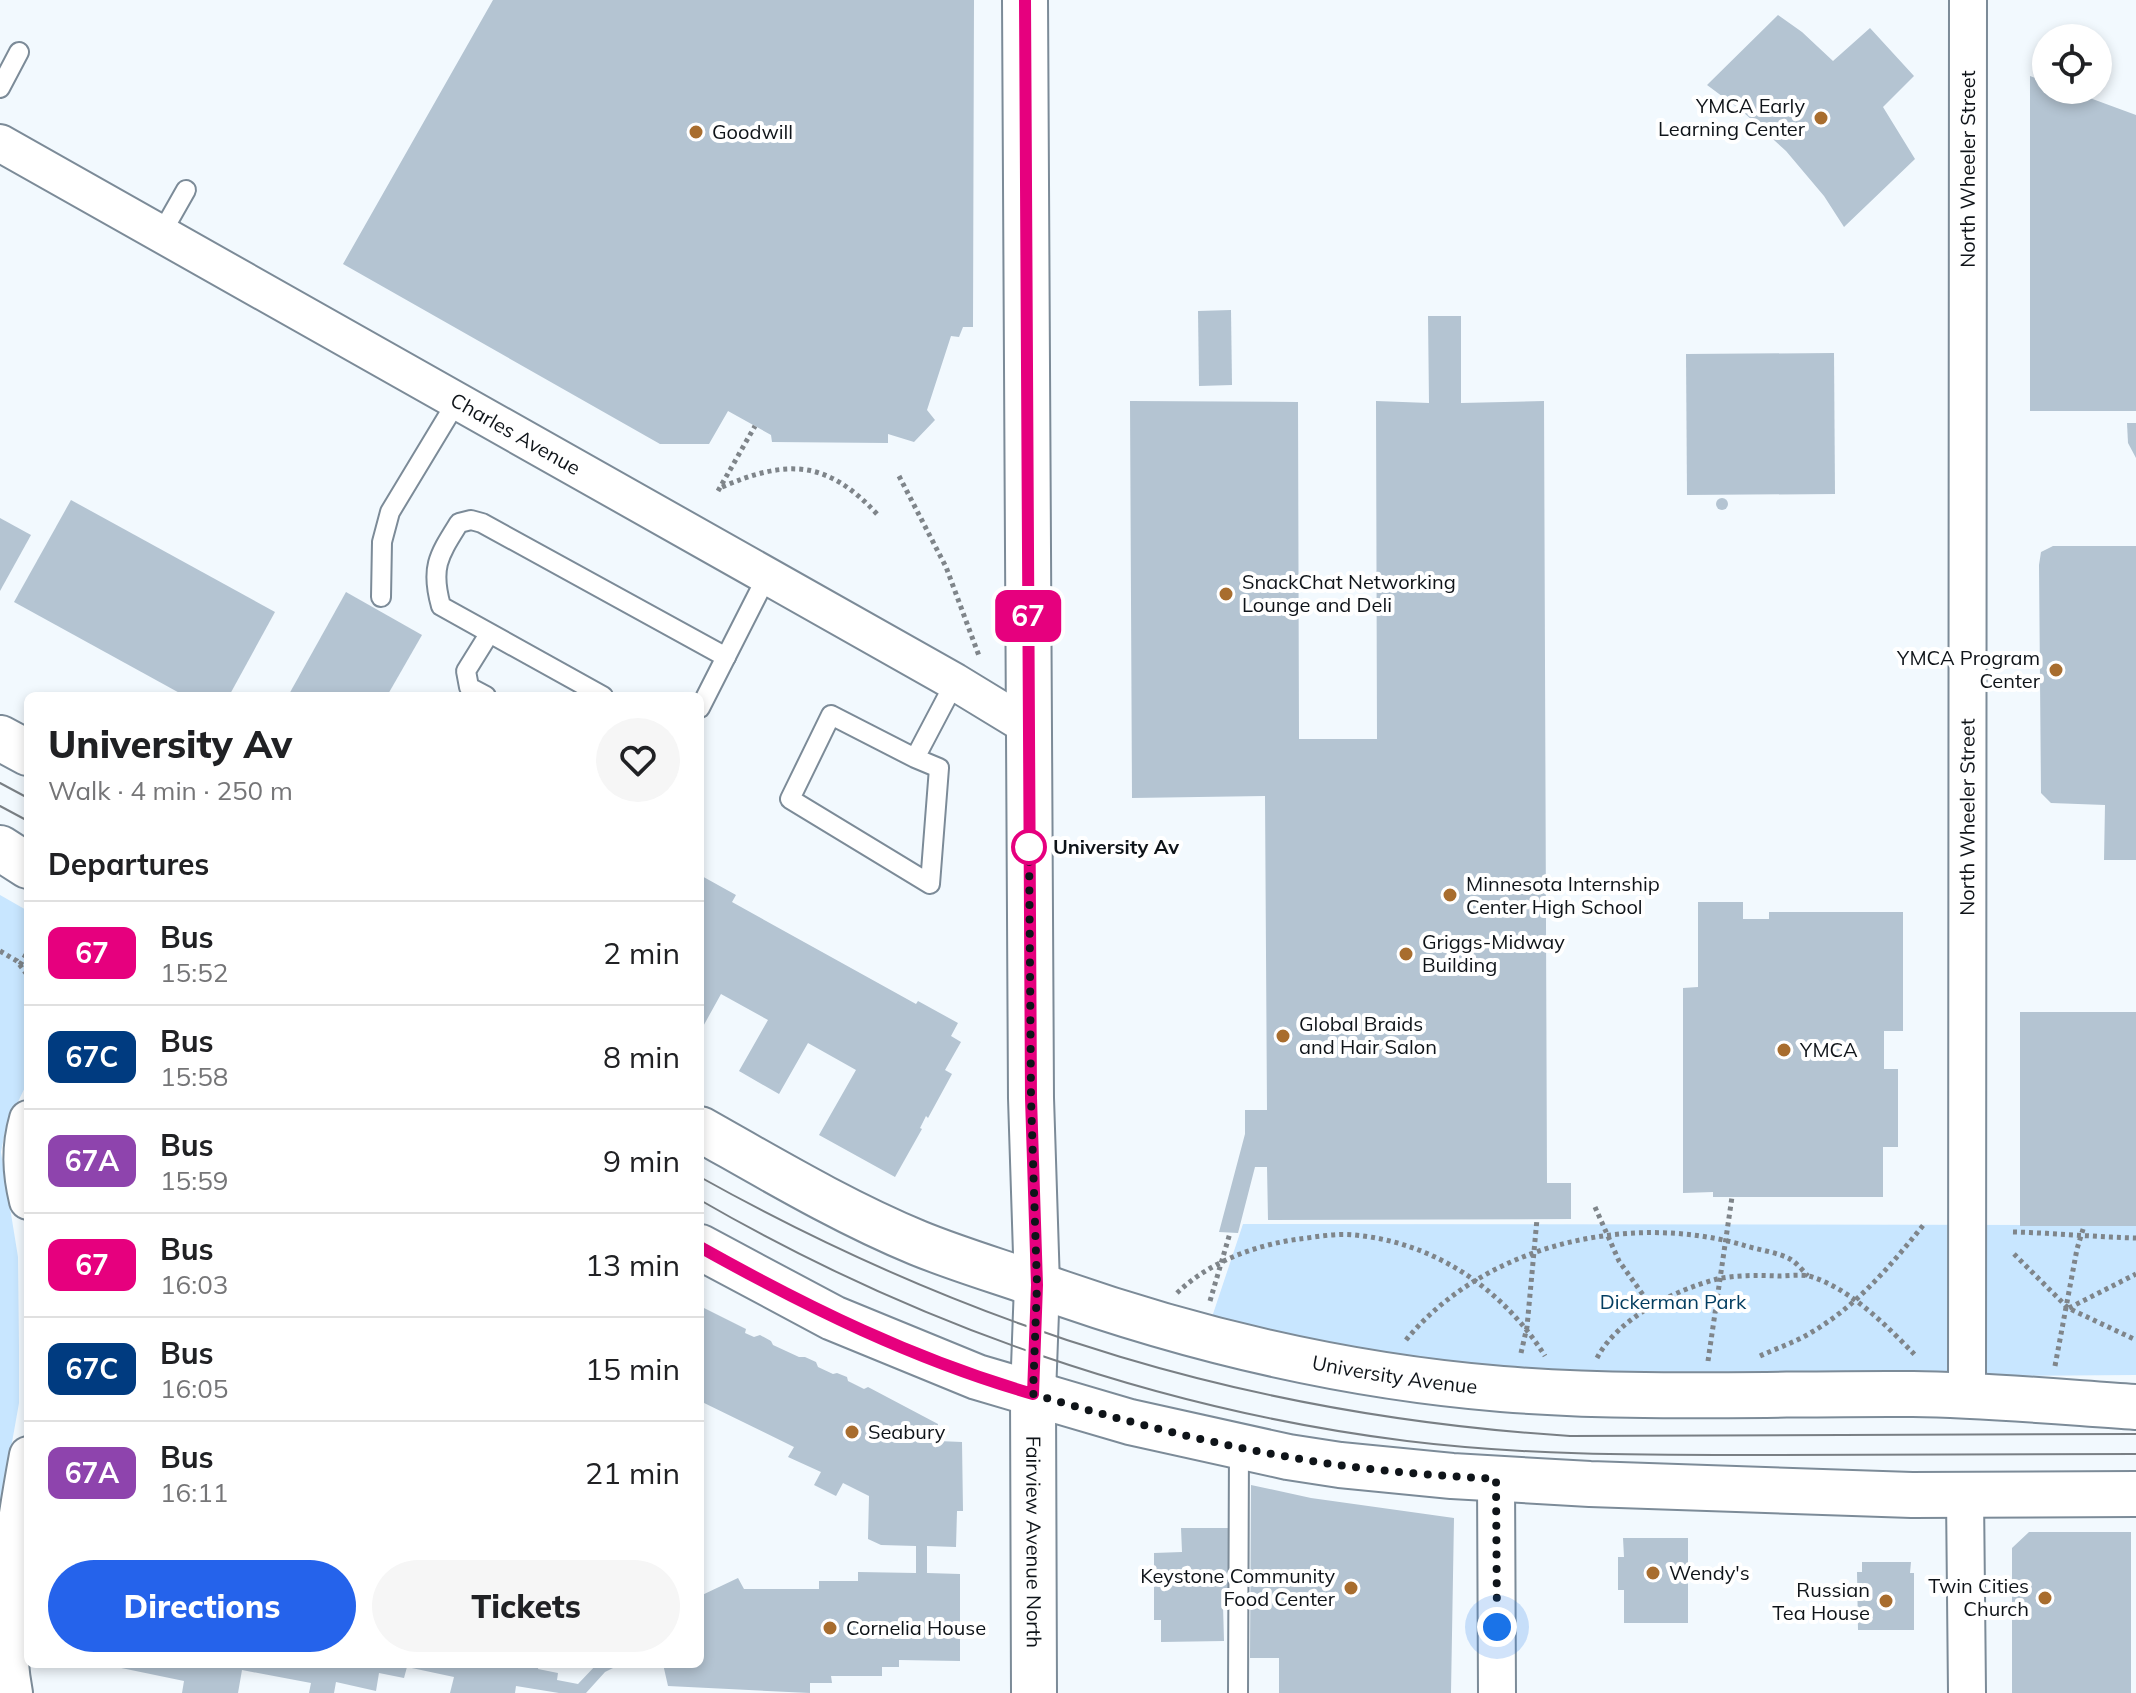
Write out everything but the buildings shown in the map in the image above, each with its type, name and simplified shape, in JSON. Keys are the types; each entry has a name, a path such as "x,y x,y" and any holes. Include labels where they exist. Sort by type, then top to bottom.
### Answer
{"main road":[{"name":"Fairview Avenue North","path":"1025,0 1031,1098 1037,1285 1033,1394 1034,1693"},
{"path":"0,738 24,751"},
{"path":"0,848 24,863"},
{"name":"University Avenue","path":"704,1131 918,1243 1099,1308 1188,1334 1303,1360 1502,1389 1611,1394 1967,1395 2136,1407"},
{"path":"704,1249 786,1294 878,1338 977,1377 1130,1422 1239,1447 1340,1465 1496,1479 1809,1493 2136,1494"}],"street":[{"name":"North Wheeler Street","path":"1967,1395 1968,0"},
{"name":"Charles Avenue","path":"0,143 767,576 967,669 1029,727"},
{"path":"24,1132 24,1178"},
{"path":"7,1684 4,1623 7,1568 24,1477"},
{"path":"1496,1479 1497,1693"},
{"path":"1965,1495 1967,1693"}],"lane":[{"path":"0,88 19,52"},
{"path":"161,234 186,190"},
{"path":"381,597 382,542 390,512 457,401"},
{"path":"575,689 441,606 435,585 437,558 459,523 471,520 482,523 726,657"},
{"path":"704,700 767,576"},
{"path":"478,692 469,687 466,671 489,634"},
{"path":"915,758 967,669"},
{"path":"831,715 915,758 939,768 930,884 790,799 831,715"},
{"path":"1238,1693 1239,1447"}],"path":[{"path":"755,426 720,489 747,476 772,469 811,470 850,488 877,514"},
{"path":"899,476 946,567 967,669"},
{"path":"0,951 24,970"},
{"path":"20,965 24,958"},
{"path":"1707,1366 1732,1197"},
{"path":"1595,1207 1619,1261 1651,1306"},
{"path":"1520,1358 1527,1327 1537,1219"},
{"path":"1750,1360 1811,1333 1856,1300 1890,1266 1925,1223"},
{"path":"2054,1371 2084,1226"},
{"path":"2013,1232 2136,1238"},
{"path":"1209,1306 1230,1233"},
{"path":"1402,1345 1419,1324 1445,1302 1477,1280 1534,1254 1582,1239 1686,1233 1725,1240 1791,1259 1808,1276 1856,1300 1891,1329 1925,1366"},
{"path":"1174,1296 1191,1280 1244,1252 1273,1242 1352,1235 1417,1250 1445,1261 1477,1280 1527,1327 1548,1360"},
{"path":"2014,1254 2068,1308 2136,1340"},
{"path":"2068,1308 2136,1274"},
{"path":"1595,1361 1624,1327 1651,1306 1685,1290 1720,1278 1808,1276"}],"green space":[{"path":"0,895 24,909 24,1089 6,1127 1,1152 18,1257 19,1403 0,1510"},
{"name":"Dickerman Park","path":"1243,1224 2136,1225 2136,1375 1629,1379 1376,1357 1211,1320"}],"tram line":[{"path":"0,783 24,796"},
{"path":"0,806 24,819"},
{"path":"704,1179 804,1232 908,1280 1013,1321 1120,1357 1229,1386 1340,1409 1453,1425 1570,1436 2136,1434"},
{"path":"704,1202 782,1245 867,1286 953,1323 1042,1356 1222,1408 1314,1427 1452,1446 1589,1454 2136,1454"}],"bus line":[{"name":"67","path":"704,1249 833,1318 878,1338 977,1377 1033,1394 1037,1285 1031,1098 1025,0"}],"place":[{"name":"YMCA Early Learning Center","path":"1821,118"},
{"name":"Goodwill","path":"696,132"},
{"name":"SnackChat Networking Lounge and Deli","path":"1226,594"},
{"name":"YMCA Program Center","path":"2056,670"},
{"name":"University Av","path":"1029,847"},
{"name":"Minnesota Internship Center High School","path":"1450,895"},
{"name":"Griggs-Midway Building","path":"1406,954"},
{"name":"Global Braids and Hair Salon","path":"1283,1036"},
{"name":"YMCA","path":"1784,1050"},
{"name":"Seabury","path":"852,1432"},
{"name":"Wendy's","path":"1653,1573"},
{"name":"Keystone Community Food Center","path":"1351,1588"},
{"name":"Twin Cities Church","path":"2045,1598"},
{"name":"Russian Tea House","path":"1886,1601"},
{"name":"Cornelia House","path":"830,1628"}],"route":[{"path":"1029,847 1029,840 1031,1098 1037,1285 1033,1394 1173,1433 1288,1457 1340,1465 1496,1479 1497,1627"}]}
